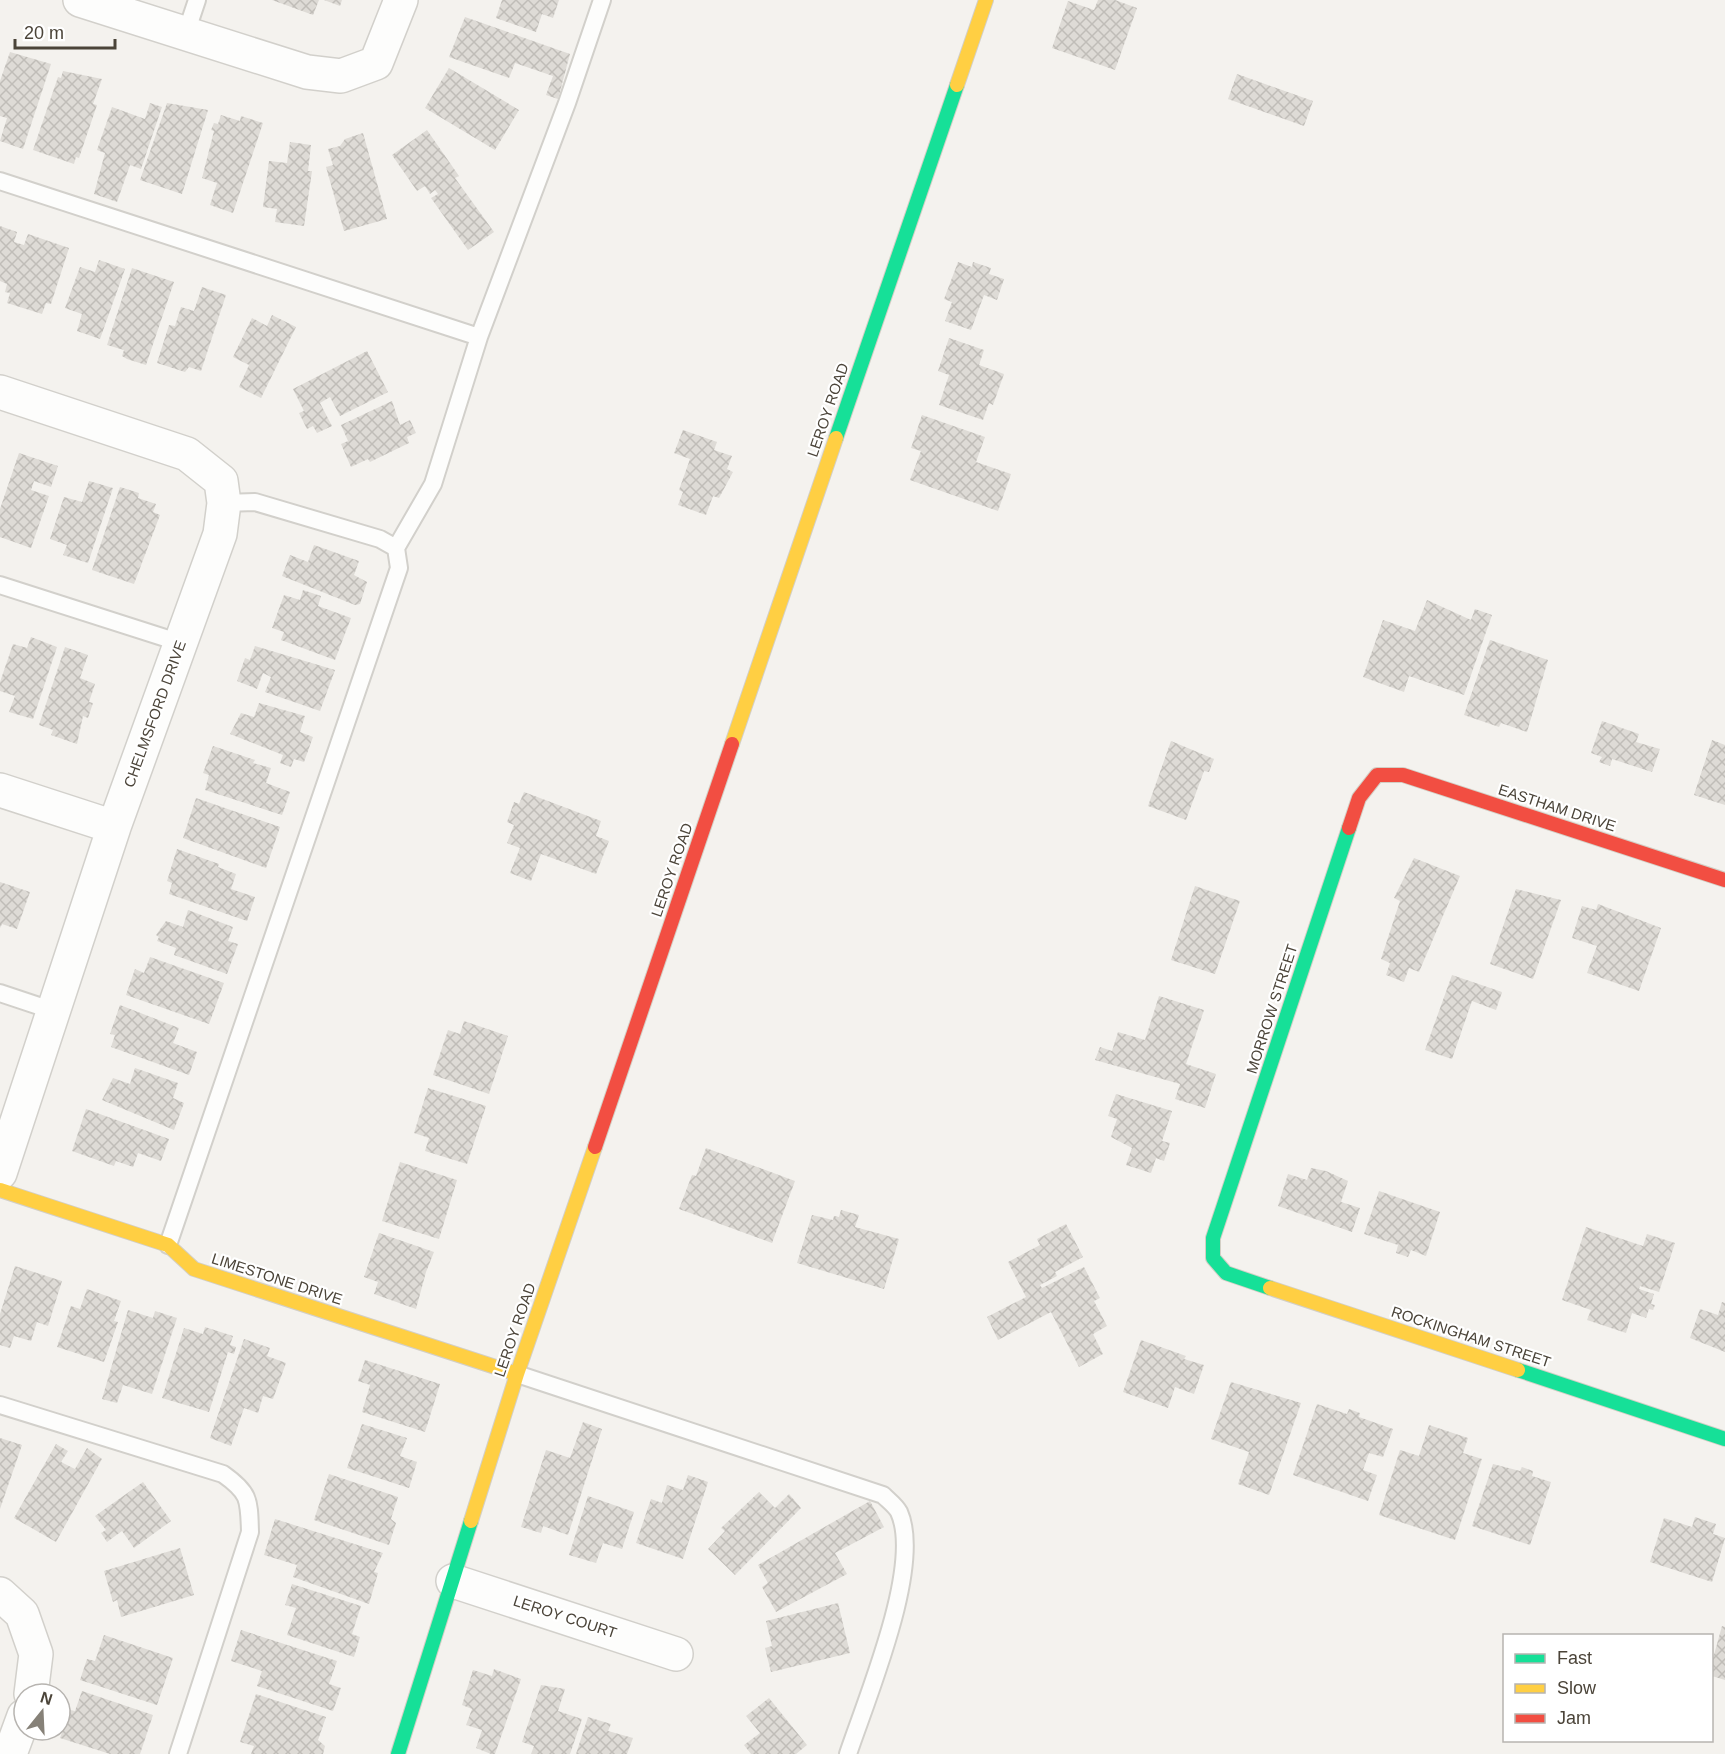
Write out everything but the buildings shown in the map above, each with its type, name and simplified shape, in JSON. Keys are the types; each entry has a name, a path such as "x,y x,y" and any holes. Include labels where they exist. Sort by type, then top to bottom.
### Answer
{"street":[{"path":"80,0 307,72 341,76 376,63 401,0"},
{"name":"LEROY ROAD","path":"398,1754 517,1374 986,0"},
{"name":"CHELMSFORD DRIVE","path":"0,392 187,454 221,481 224,503 220,534 114,827 0,1173"},
{"name":"EASTHAM DRIVE","path":"1377,775 1403,775 1725,880"},
{"name":"MORROW STREET","path":"1213,1258 1214,1238 1359,798 1377,775"},
{"path":"0,790 114,827"},
{"name":"LIMESTONE DRIVE","path":"0,1190 168,1245 194,1269 517,1374"},
{"name":"ROCKINGHAM STREET","path":"1213,1258 1226,1273 1725,1439"},
{"name":"LEROY COURT","path":"453,1581 676,1654"},
{"path":"0,1594 22,1614 36,1654 32,1682"}],"lane":[{"path":"186,33 197,0"},
{"path":"168,1245 399,568 396,548 433,484 479,337 567,103 602,0"},
{"path":"0,181 479,337"},
{"path":"224,503 255,502 380,539 396,548"},
{"path":"0,585 181,643"},
{"path":"0,993 54,1011"},
{"path":"517,1374 883,1496 898,1510 906,1551 901,1589 848,1754"},
{"path":"0,1405 223,1474 241,1486 249,1500 250,1532 178,1754"}],"traffic: fast":[{"path":"836,438 957,85"},
{"path":"1270,1288 1226,1273 1213,1258 1213,1238 1349,828"},
{"path":"1518,1370 1725,1439"},
{"path":"398,1754 471,1521"}],"traffic: slow":[{"path":"957,85 986,0"},
{"path":"732,744 836,438"},
{"path":"471,1521 517,1374 595,1147"},
{"path":"0,1190 168,1245 194,1269 517,1374"},
{"path":"1270,1288 1518,1370"}],"traffic: jam":[{"path":"595,1147 732,744"},
{"path":"1349,828 1359,798 1377,775 1403,775 1725,880"}]}
